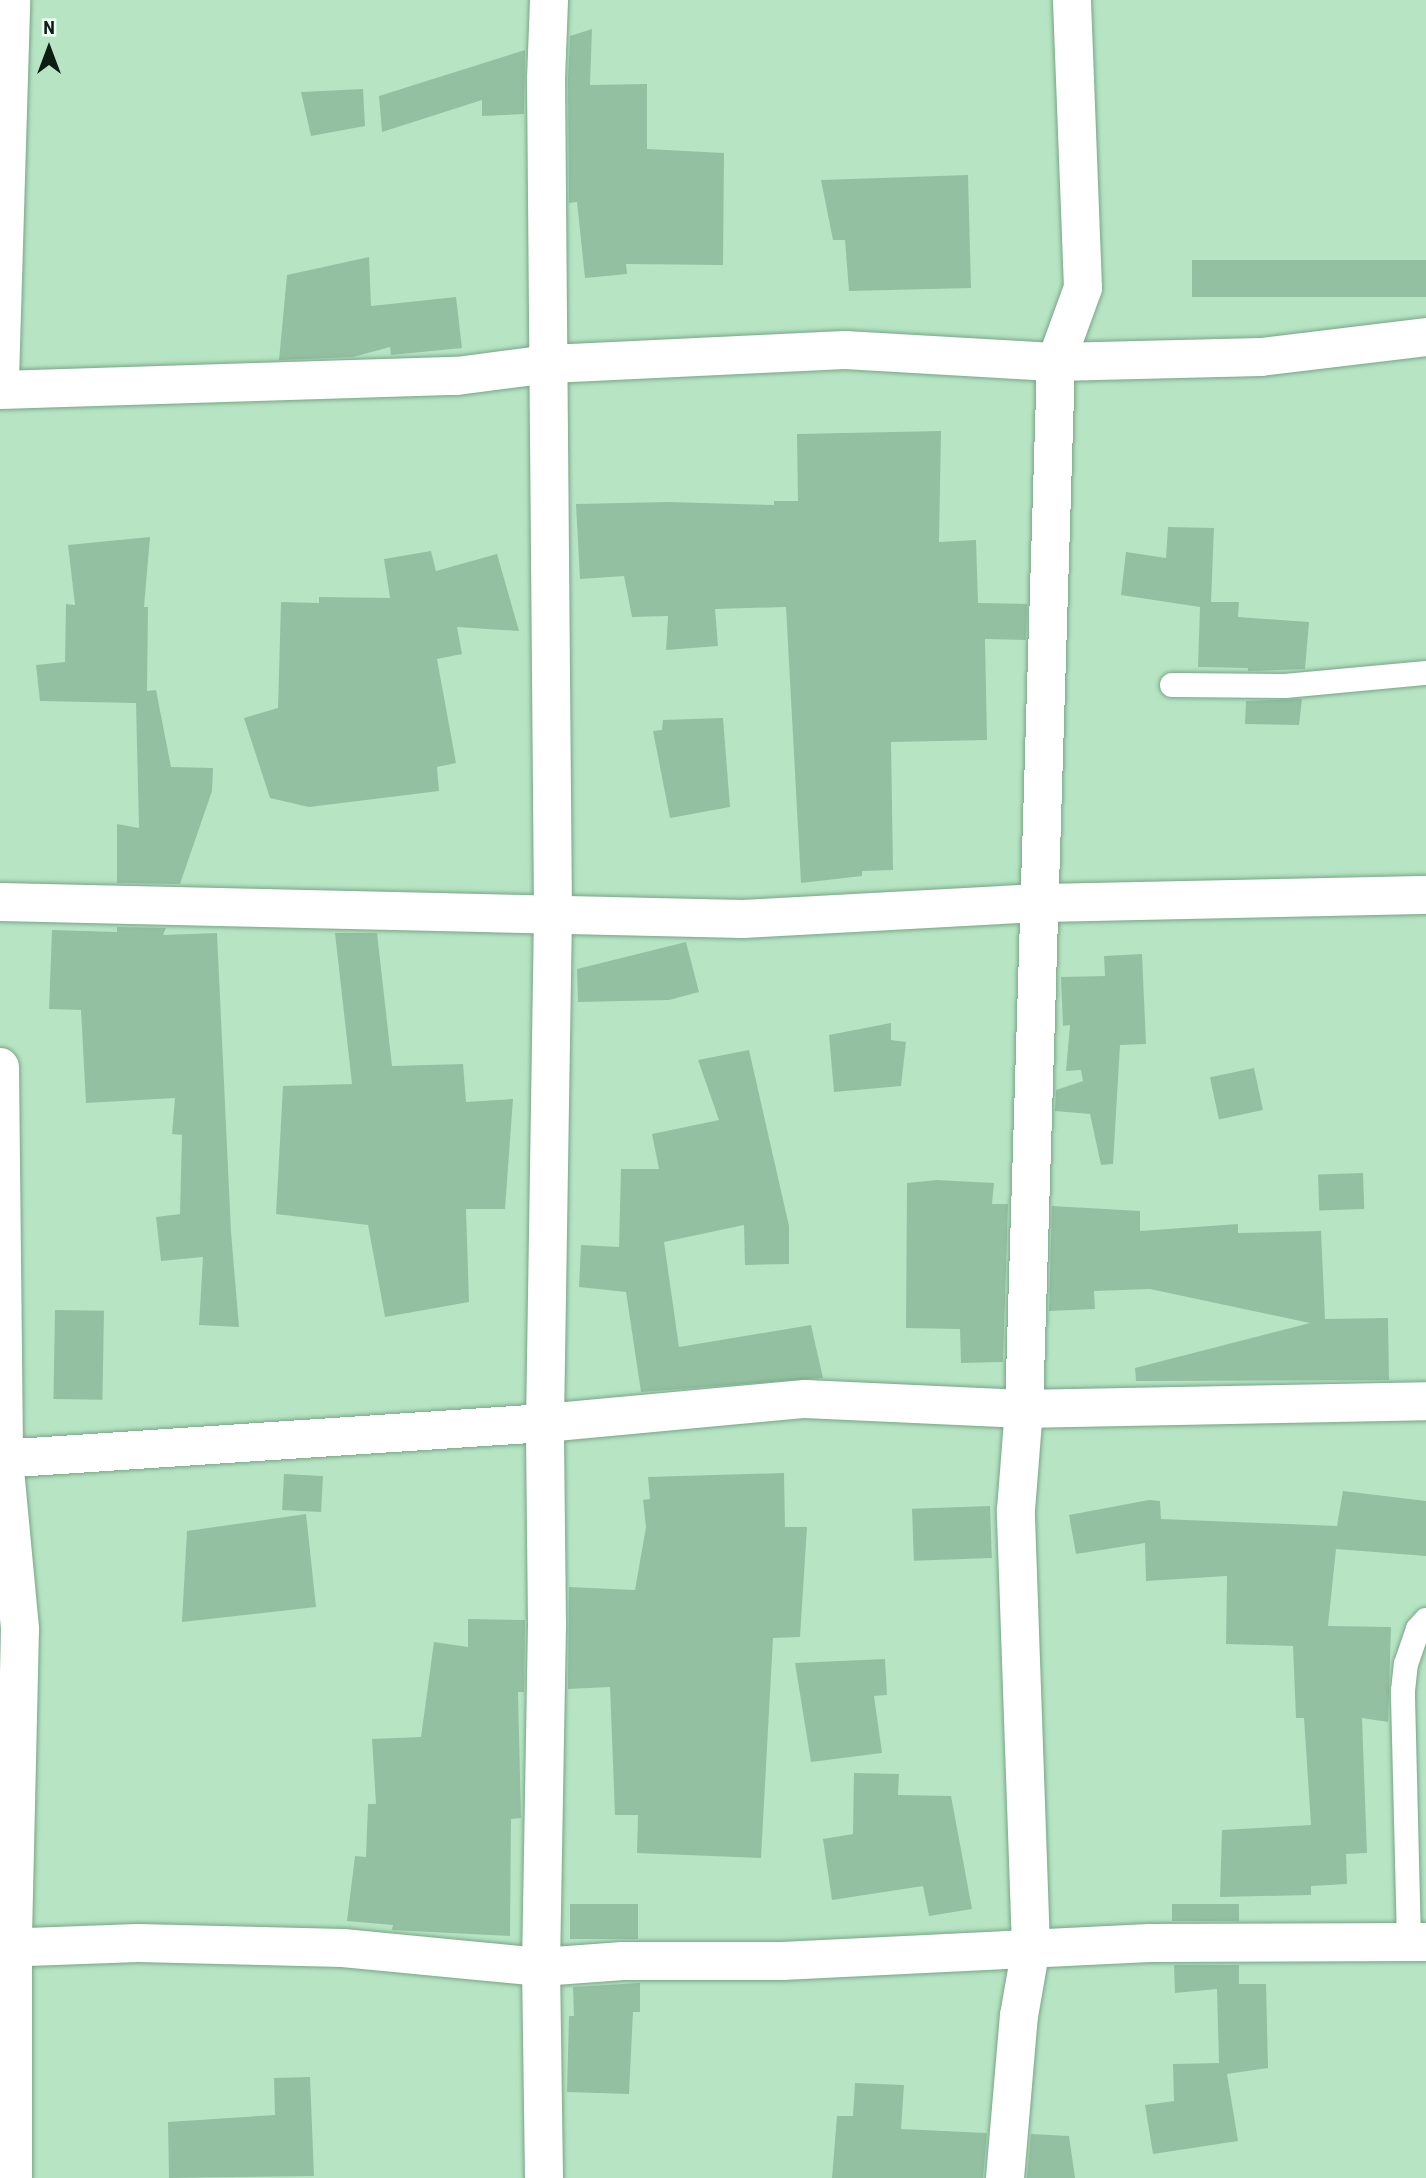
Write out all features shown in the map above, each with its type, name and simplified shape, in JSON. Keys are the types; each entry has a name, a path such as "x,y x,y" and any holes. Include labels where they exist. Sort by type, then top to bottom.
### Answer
{"street":[{"path":"0,380 11,0"},
{"path":"544,2178 541,1967 547,1626 545,1423 553,913 546,79 548,0"},
{"path":"1005,2178 1018,2016 1031,1947 1016,1510 1024,1409 1056,362 1083,288 1072,0"},
{"path":"0,390 457,376 550,364 845,350 1056,362 1261,357 1426,337"},
{"path":"0,902 743,919 1040,903 1426,895"},
{"path":"0,1067 2,1459 20,1629 7,1948 13,2178"},
{"path":"2,1459 545,1423 805,1399 1024,1409 1426,1401"},
{"path":"7,1948 138,1943 343,1948 541,1967 622,1961 782,1961 1031,1947 1418,1942"}],"lane":[{"path":"1172,685 1285,686 1426,673"},
{"path":"1418,1942 1417,1817 1403,1691 1406,1664 1418,1629 1426,1620"}],"building":[{"path":"592,29 590,85 647,84 647,149 724,153 723,265 626,264 627,274 585,278 577,202 569,203 568,79 570,36"},
{"path":"525,50 524,114 482,116 482,100 382,132 379,96"},
{"path":"363,89 365,126 311,136 301,92"},
{"path":"968,175 971,288 849,291 845,240 833,240 821,180"},
{"path":"369,257 371,306 456,297 462,348 391,355 390,347 353,357 279,360 287,275"},
{"path":"1192,260 1426,260 1426,297 1192,297"},
{"path":"941,431 939,542 976,540 978,603 1027,604 1026,640 985,639 987,740 891,742 893,870 862,871 862,876 801,883 786,607 715,609 718,646 666,650 668,616 632,617 624,576 580,579 576,504 668,502 774,505 774,501 798,501 797,434"},
{"path":"1168,527 1214,528 1211,602 1239,602 1238,617 1309,622 1305,669 1248,671 1248,668 1198,667 1200,607 1121,595 1126,552 1166,558"},
{"path":"150,537 144,607 148,607 147,691 156,690 171,767 213,768 212,791 180,884 117,883 117,824 139,828 136,703 40,701 36,665 65,662 66,604 75,605 68,545"},
{"path":"431,551 436,571 497,554 519,631 457,627 462,654 437,659 456,763 437,767 439,791 309,807 270,798 244,718 278,708 281,602 319,603 319,597 390,598 384,559"},
{"path":"1302,699 1299,725 1245,724 1246,701"},
{"path":"723,718 730,807 670,818 653,731 662,730 663,720"},
{"path":"117,927 166,928 163,935 217,933 231,1232 239,1327 199,1325 203,1257 161,1261 156,1217 180,1214 182,1135 172,1134 175,1098 86,1103 81,1010 49,1009 52,930 117,932"},
{"path":"335,933 377,933 392,1066 463,1064 466,1102 513,1099 505,1209 466,1209 469,1302 385,1317 368,1225 276,1214 283,1086 352,1084"},
{"path":"686,942 699,992 669,1000 578,1002 577,969"},
{"path":"1142,954 1146,1044 1120,1045 1113,1164 1101,1165 1090,1114 1055,1111 1056,1090 1083,1081 1081,1070 1066,1071 1070,1025 1063,1026 1061,977 1105,976 1104,956"},
{"path":"891,1023 891,1040 906,1042 901,1086 834,1092 829,1035"},
{"path":"749,1050 789,1226 789,1264 745,1265 744,1225 664,1242 679,1347 811,1325 823,1378 641,1392 626,1292 579,1287 581,1245 619,1247 621,1169 659,1169 652,1134 719,1120 698,1060"},
{"path":"1254,1068 1263,1110 1219,1119 1210,1077"},
{"path":"1363,1173 1364,1209 1319,1211 1318,1175"},
{"path":"937,1180 994,1183 992,1204 1008,1204 1003,1362 961,1363 960,1329 906,1328 907,1183"},
{"path":"1052,1206 1140,1211 1140,1231 1238,1224 1238,1233 1321,1231 1325,1319 1388,1318 1389,1380 1136,1381 1135,1368 1310,1323 1150,1289 1094,1291 1095,1309 1049,1311"},
{"path":"55,1310 104,1311 102,1400 53,1399"},
{"path":"784,1473 785,1527 807,1527 800,1637 773,1638 761,1858 637,1853 638,1815 615,1815 610,1687 568,1689 569,1587 635,1590 646,1527 643,1500 650,1499 648,1477"},
{"path":"284,1474 323,1476 321,1512 282,1510"},
{"path":"1343,1491 1426,1501 1426,1556 1336,1549 1328,1626 1391,1627 1388,1722 1362,1718 1367,1853 1346,1854 1347,1884 1311,1886 1311,1895 1220,1897 1222,1830 1311,1825 1304,1718 1296,1718 1293,1646 1226,1644 1227,1576 1146,1581 1145,1543 1076,1554 1069,1515 1149,1500 1160,1501 1161,1519 1337,1526"},
{"path":"990,1506 992,1558 914,1561 912,1509"},
{"path":"306,1514 316,1607 182,1622 187,1531"},
{"path":"468,1619 525,1620 524,1692 518,1692 521,1818 511,1819 510,1936 392,1930 393,1925 347,1921 355,1856 366,1857 368,1804 376,1804 372,1739 421,1737 434,1642 468,1647"},
{"path":"885,1659 887,1695 874,1696 882,1753 811,1762 795,1663"},
{"path":"854,1773 899,1774 898,1795 951,1796 972,1909 929,1916 923,1886 832,1900 823,1839 853,1834"},
{"path":"570,1904 638,1904 638,1939 570,1939"},
{"path":"1172,1904 1239,1904 1239,1921 1172,1921"},
{"path":"1174,1965 1239,1965 1239,1984 1266,1984 1268,2068 1227,2074 1238,2141 1153,2154 1145,2105 1174,2101 1173,2064 1219,2063 1217,1989 1175,1993"},
{"path":"640,1983 640,2012 633,2012 629,2094 567,2092 569,2016 574,2016 573,1987"},
{"path":"310,2077 314,2176 169,2178 168,2122 275,2115 274,2078"},
{"path":"855,2083 904,2085 901,2129 987,2133 983,2178 832,2178 837,2116 853,2116"},
{"path":"1031,2134 1069,2136 1075,2178 1027,2178"}]}
